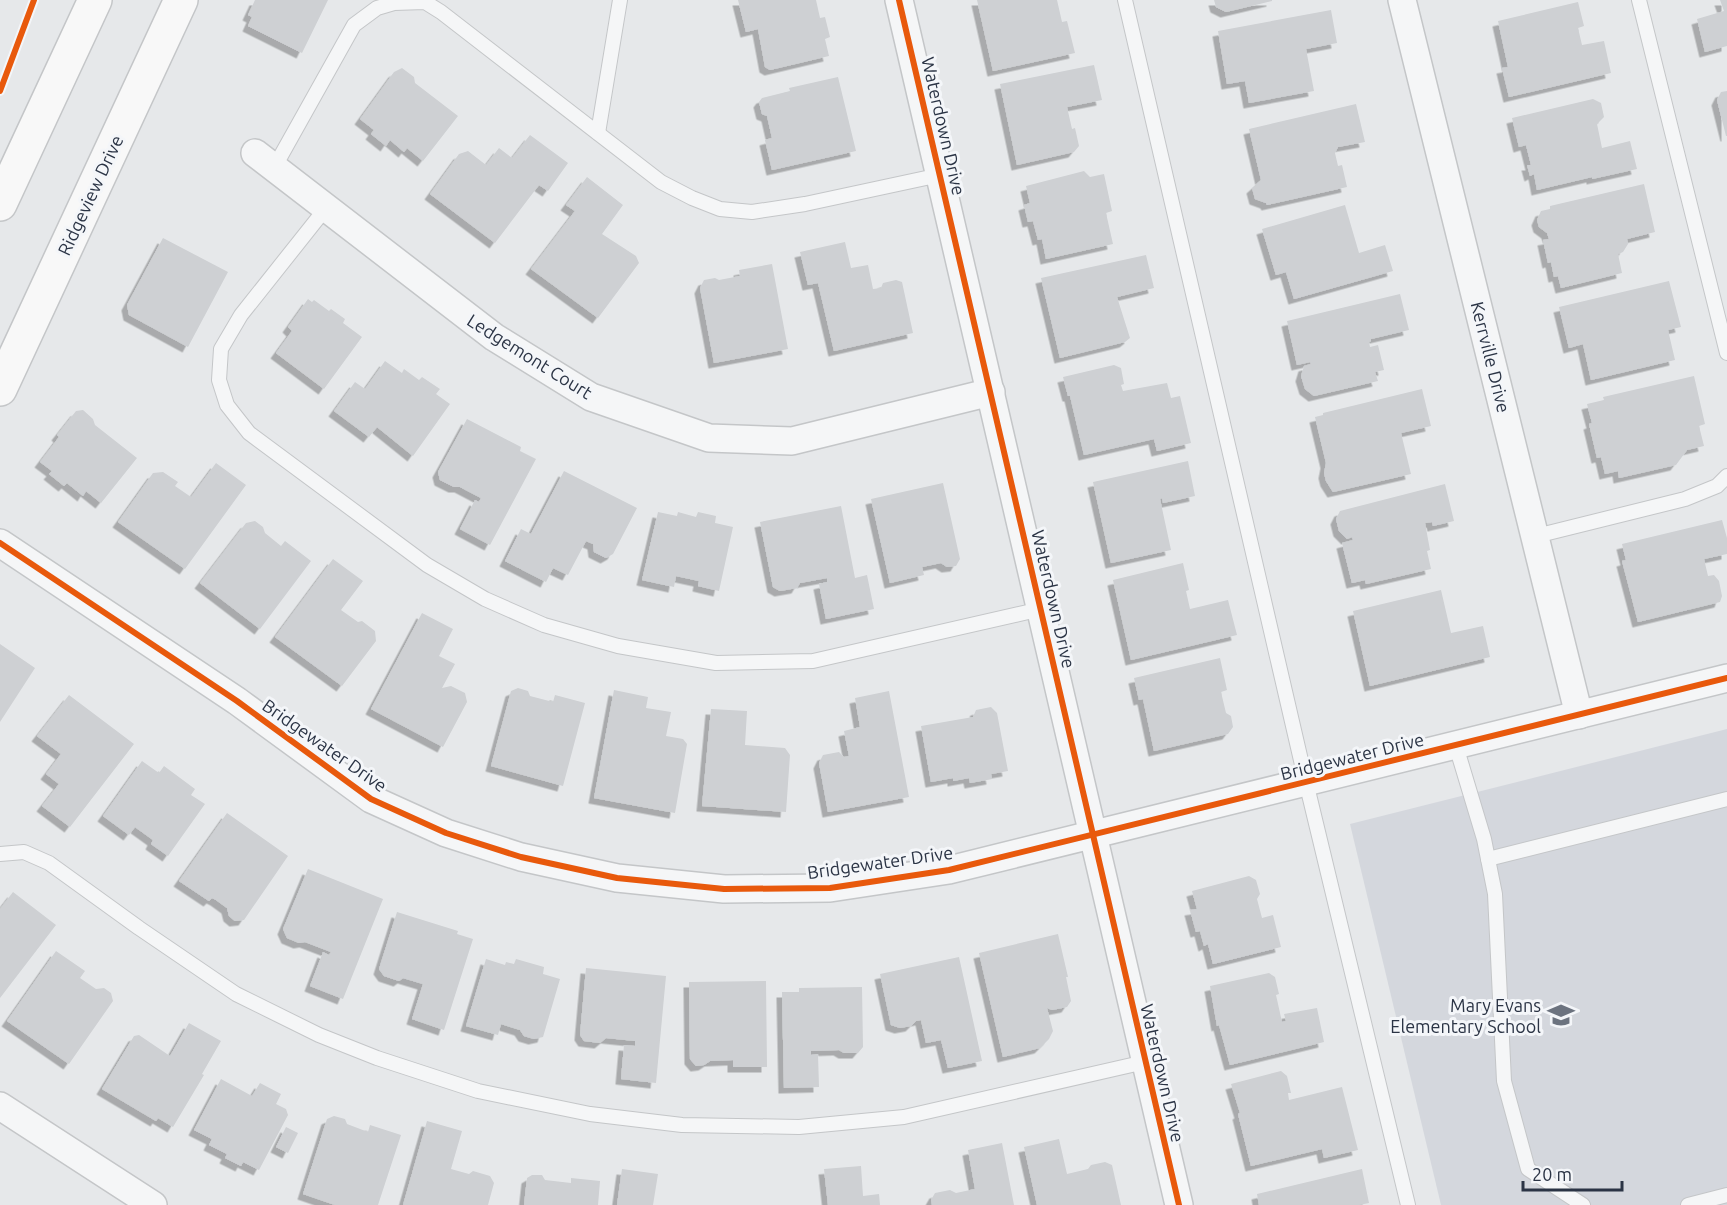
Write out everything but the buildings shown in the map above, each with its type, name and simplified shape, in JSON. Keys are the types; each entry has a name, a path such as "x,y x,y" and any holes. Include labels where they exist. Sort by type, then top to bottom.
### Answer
{"main road":[{"path":"0,204 94,0"},
{"name":"Ridgeview Drive","path":"0,389 181,0"}],"street":[{"name":"Waterdown Drive","path":"899,0 1179,1205"},
{"name":"Kerrville Drive","path":"1402,0 1579,715"},
{"name":"Ledgemont Court","path":"264,160 494,337 591,397 709,438 792,441 991,392"},
{"name":"Bridgewater Drive","path":"0,543 237,701 371,799 446,833 521,857 617,878 724,889 830,888 949,870 1727,678"},
{"path":"0,1106 153,1205"}],"lane":[{"path":"598,133 620,0"},
{"path":"1125,0 1306,783 1408,1205"},
{"path":"1639,0 1727,353"},
{"path":"264,160 354,25 377,8 394,3 424,2 441,12 661,183 720,208 752,212 805,204 940,174"},
{"path":"326,208 241,315 221,349 219,380 227,405 249,433 426,565 485,599 544,625 618,646 716,663 813,661 1041,609"},
{"path":"1536,536 1685,499 1717,486 1727,476"},
{"path":"1456,746 1484,839 1495,894 1504,1081 1528,1169 1583,1205"},
{"path":"1488,859 1727,799"},
{"path":"0,854 24,852 49,863 236,994 319,1035 377,1058 478,1090 590,1114 682,1125 799,1126 904,1117 1145,1062"},
{"path":"1688,1205 1727,1195"}],"shaded area":[{"name":"Mary Evans Elementary School","path":"1727,729 1727,1205 1441,1205 1350,824"}],"cycle path":[{"path":"0,91 34,0"},
{"path":"899,0 1179,1205"},
{"path":"0,543 237,701 371,799 446,833 521,857 617,878 724,889 830,888 949,870 1727,678"}],"place":[{"name":"Mary Evans Elementary School","path":"1561,1015"}]}
